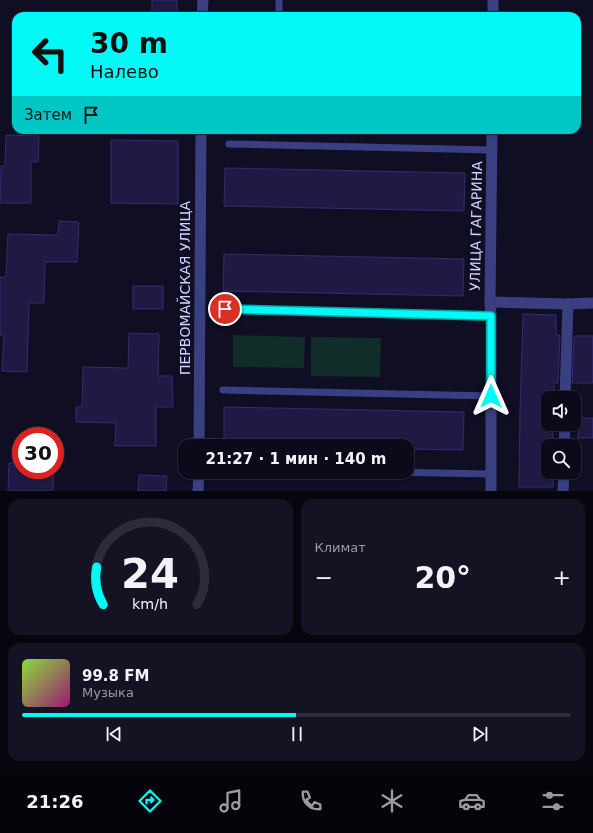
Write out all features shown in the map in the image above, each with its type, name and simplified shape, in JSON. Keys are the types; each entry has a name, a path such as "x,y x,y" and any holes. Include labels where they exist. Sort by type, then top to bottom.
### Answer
{"street":[{"path":"202,12 203,0"},
{"path":"493,0 493,12"},
{"name":"ПЕРВОМАЙСКАЯ УЛИЦА","path":"199,439 201,134"},
{"name":"УЛИЦА ГАГАРИНА","path":"490,491 492,134"},
{"path":"490,302 568,304 593,303"},
{"path":"565,391 568,304"},
{"path":"198,491 199,479"},
{"path":"563,491 564,479"}],"lane":[{"path":"279,0 279,12"},
{"path":"229,144 492,150"},
{"path":"225,309 491,316"},
{"path":"223,390 491,396"},
{"path":"414,473 490,474"}],"green space":[{"path":"233,335 305,337 304,368 233,367"},
{"path":"311,337 381,338 380,377 311,376"}],"building":[{"path":"152,0 177,0 177,12 152,12"},
{"path":"6,135 39,136 38,162 31,162 31,203 0,203 1,166 5,166"},
{"path":"111,140 178,141 178,204 111,203"},
{"path":"225,168 465,173 464,211 224,206"},
{"path":"59,221 79,222 77,262 45,262 44,303 29,303 27,372 2,371 4,335 0,335 0,277 6,277 8,234 58,235"},
{"path":"224,254 464,259 463,296 223,291"},
{"path":"133,286 163,286 163,309 133,309"},
{"path":"523,314 556,315 556,335 560,335 558,383 554,383 554,391 541,391 541,431 553,431 553,439 541,439 541,479 553,479 553,487 519,487"},
{"path":"129,333 159,334 158,376 172,376 173,407 156,407 156,446 115,446 116,423 76,422 76,407 82,407 83,367 128,368"},
{"path":"574,336 593,336 593,383 572,383"},
{"path":"224,407 464,412 463,450 414,449 414,439 224,439"},
{"path":"581,418 593,418 593,438 578,438 578,431 581,431"},
{"path":"9,463 12,463 12,479 54,479 53,491 8,491"},
{"path":"139,475 167,476 166,491 138,491"}],"route":[{"path":"225,309 491,316 491,396"}]}
